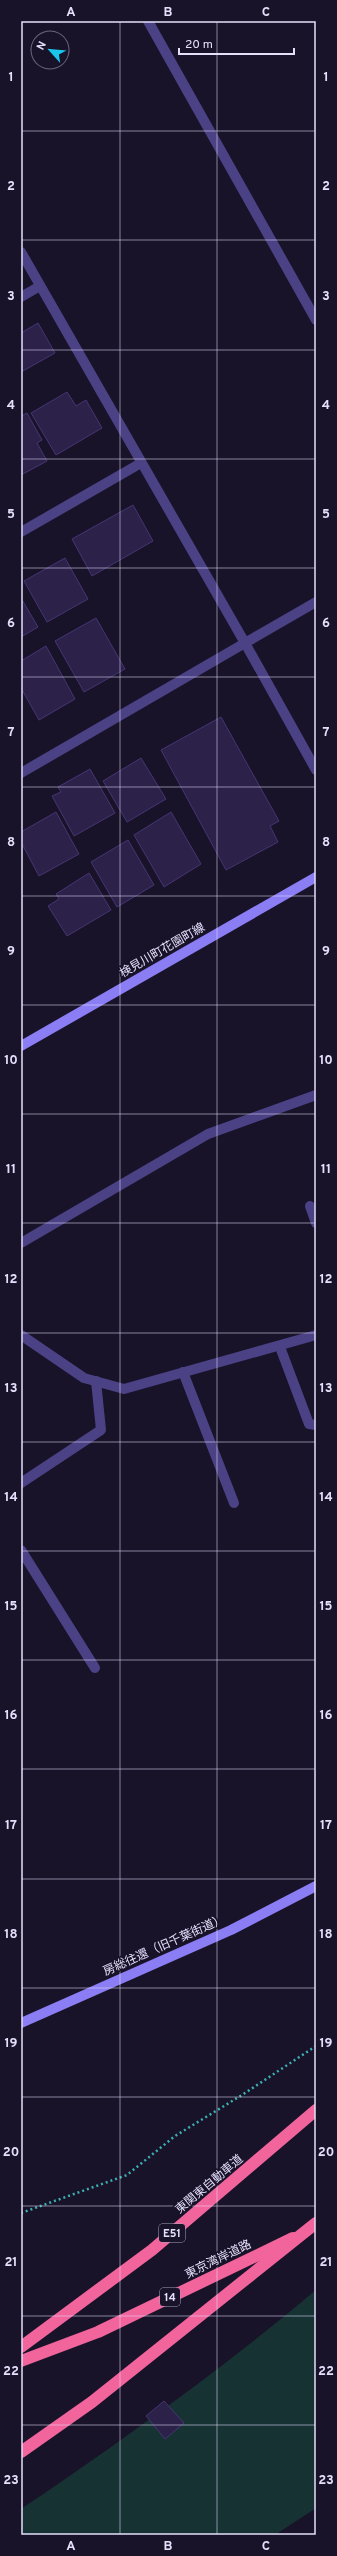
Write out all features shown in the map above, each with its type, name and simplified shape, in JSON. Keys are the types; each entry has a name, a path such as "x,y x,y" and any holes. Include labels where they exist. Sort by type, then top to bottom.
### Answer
{"highway":[{"name":"東関東自動車道","path":"21,2347 152,2250 316,2110"},
{"path":"21,2452 92,2402 316,2223"},
{"name":"東京湾岸道路","path":"21,2361 98,2332 316,2227"}],"street":[{"path":"148,21 316,320"},
{"path":"21,252 316,770"},
{"path":"21,297 40,286"},
{"path":"21,532 141,463"},
{"path":"21,773 316,602"},
{"name":"検見川町花園町線","path":"21,1046 316,877"},
{"path":"21,1243 208,1134 316,1095"},
{"path":"310,1206 316,1222"},
{"path":"21,1335 84,1378 124,1388 280,1347 316,1335"},
{"path":"280,1347 309,1424 316,1425"},
{"path":"183,1372 234,1504"},
{"path":"21,1483 101,1430 96,1381"},
{"path":"21,1550 95,1668"},
{"name":"房総往還（旧千葉街道）","path":"21,2022 231,1930 316,1886"}],"path":[{"path":"21,2213 127,2175 175,2136 242,2096 316,2046"}],"green space":[{"path":"316,2290 316,2508 275,2535 21,2535 21,2509 172,2403 245,2348"}],"building":[{"path":"38,323 55,353 21,372 21,333"},
{"path":"67,392 76,406 86,400 102,428 56,455 31,413"},
{"path":"27,413 42,440 37,443 47,461 21,475 21,416"},
{"path":"133,505 153,541 92,576 72,539"},
{"path":"65,558 88,599 47,622 24,581"},
{"path":"21,598 38,627 21,637"},
{"path":"96,618 125,669 84,692 55,641"},
{"path":"46,646 75,699 39,720 21,688 21,661"},
{"path":"221,717 279,821 270,826 278,842 226,870 161,750"},
{"path":"141,758 166,799 127,822 103,781"},
{"path":"90,769 115,813 74,836 52,796 61,792 58,787"},
{"path":"56,812 79,854 39,876 21,842 21,832"},
{"path":"171,812 201,864 164,887 134,835"},
{"path":"128,840 154,885 117,907 91,862"},
{"path":"89,873 111,910 67,936 48,906 59,899 56,894"},
{"path":"164,2401 184,2423 165,2439 146,2416"}]}
